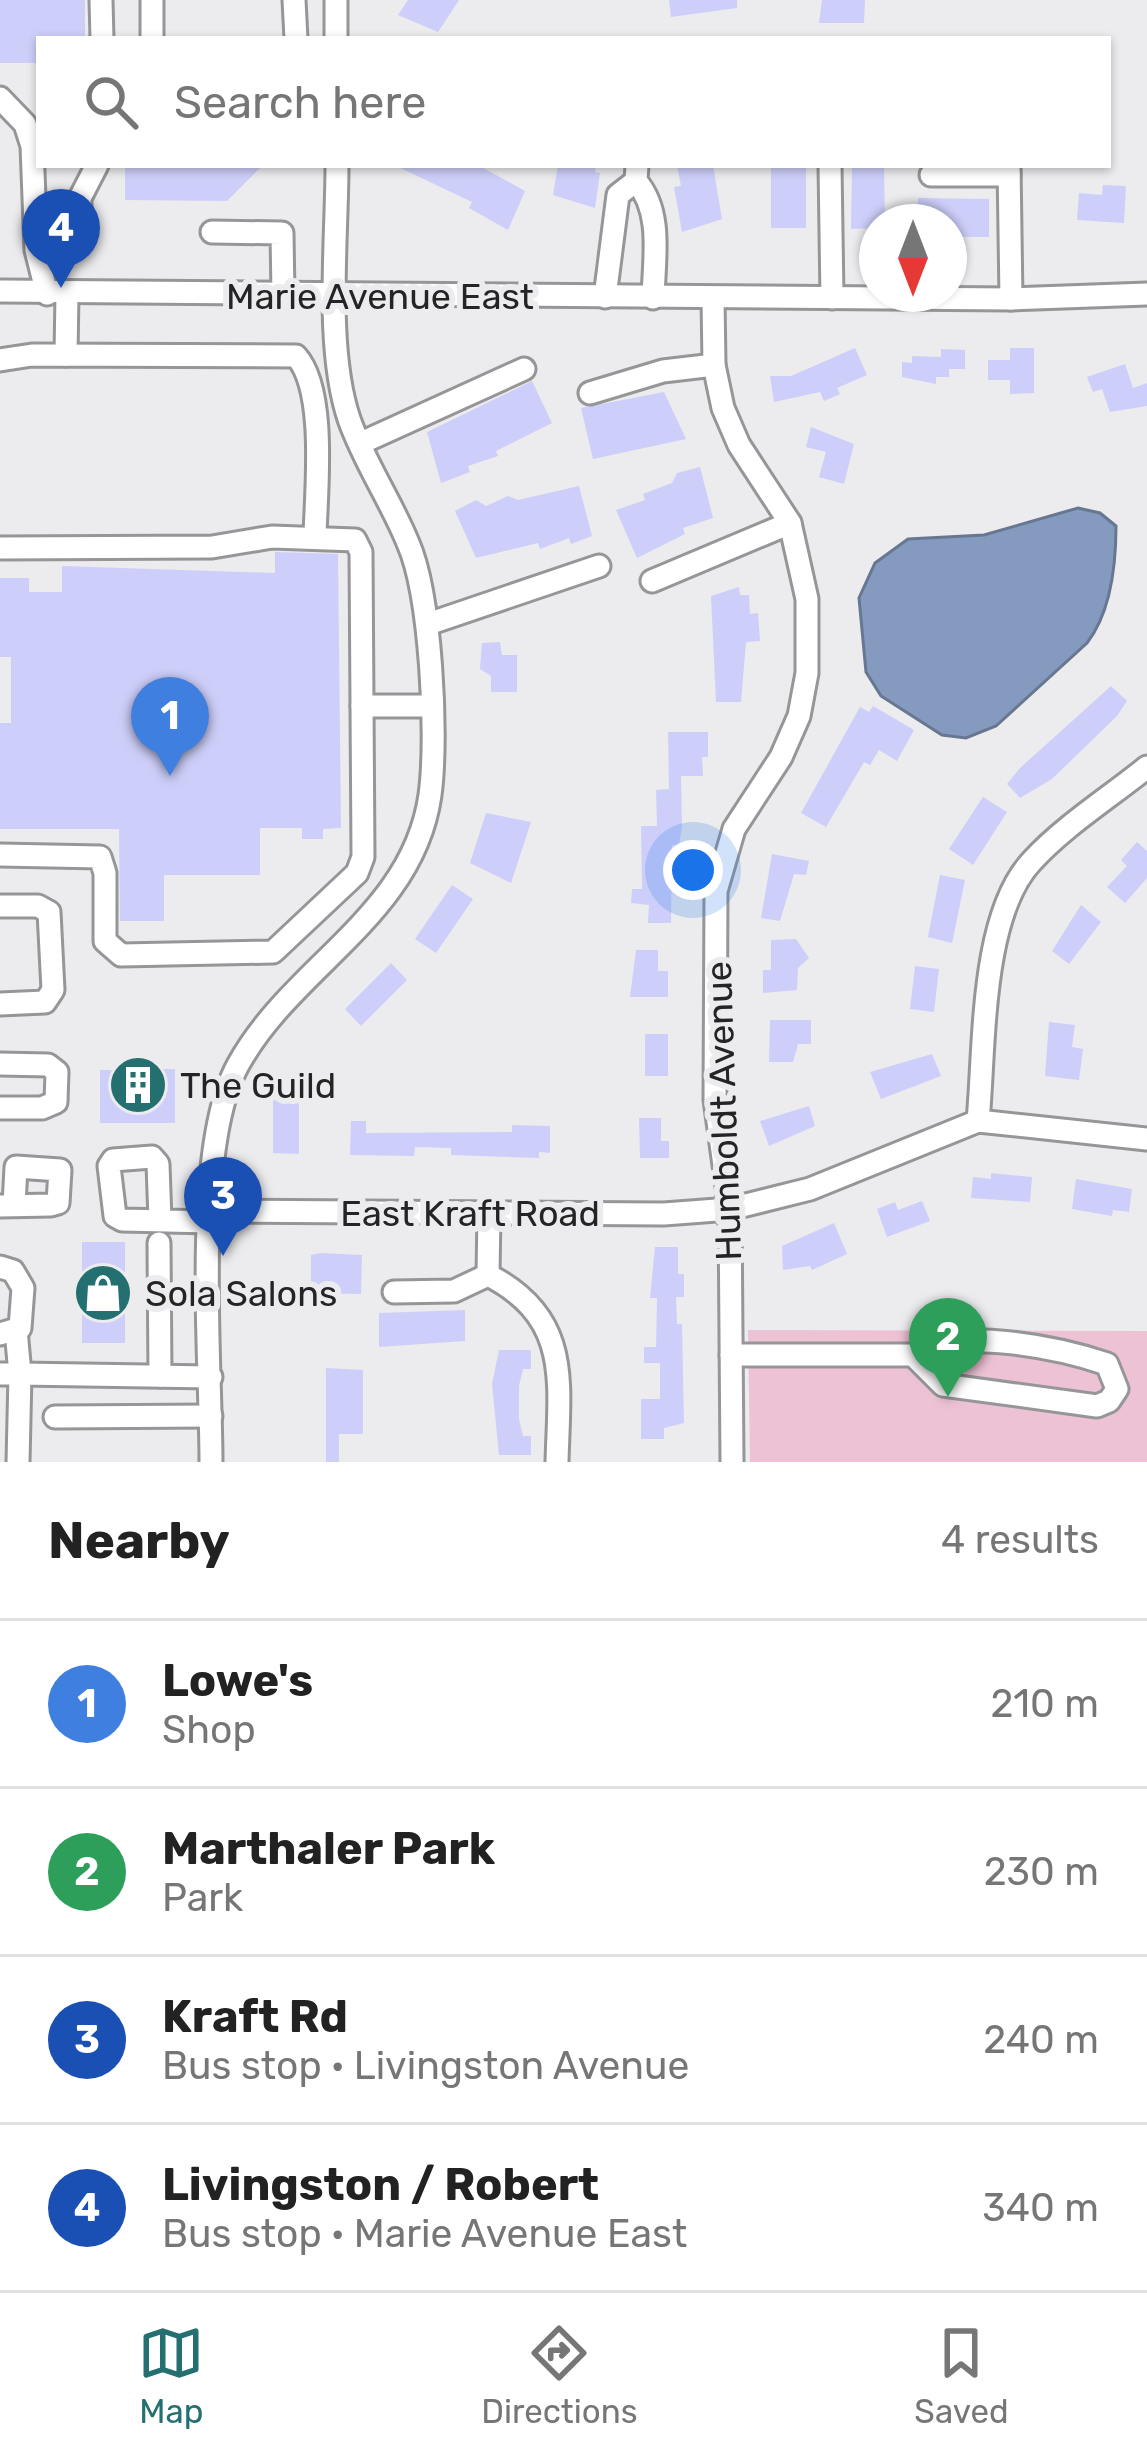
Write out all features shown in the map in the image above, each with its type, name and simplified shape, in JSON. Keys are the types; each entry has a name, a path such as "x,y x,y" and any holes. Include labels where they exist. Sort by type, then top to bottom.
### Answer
{"street":[{"path":"101,0 102,36"},
{"path":"152,0 152,36"},
{"path":"294,0 296,36"},
{"path":"336,0 336,36"},
{"path":"0,98 25,124 32,146 35,231 57,293 66,355"},
{"path":"35,231 80,228 80,198 95,168"},
{"path":"211,1462 215,1129 237,1066 268,1022 392,892 416,847 430,794 428,624 410,547 349,418 339,364 337,168"},
{"path":"830,168 832,298"},
{"path":"931,175 1009,170 1011,299"},
{"path":"605,298 618,195 636,173 649,196 654,219 653,298"},
{"path":"212,232 282,233 283,295"},
{"name":"Marie Avenue East","path":"0,290 605,298 1011,299 1147,293"},
{"name":"Marie Avenue East","path":"0,303 57,293"},
{"name":"Humboldt Avenue","path":"713,298 714,364 723,408 739,445 790,523 807,598 807,673 799,716 782,757 734,829 716,891 715,1100 730,1209 732,1462"},
{"path":"0,360 66,355 296,356 305,370 316,426 315,536"},
{"path":"590,393 663,371 714,364"},
{"path":"361,443 524,369"},
{"path":"652,581 790,523"},
{"path":"0,548 212,547 315,536 343,536 359,544 362,866 273,952 113,952 105,941 105,873 100,857 0,855"},
{"path":"428,624 599,566"},
{"path":"362,706 429,706"},
{"path":"1147,767 1032,861 1008,894 998,926 978,1120 1147,1138"},
{"path":"0,906 38,906 50,913 53,990 45,1002 0,1004"},
{"path":"0,1064 48,1065 56,1072 56,1102 49,1107 0,1108"},
{"name":"East Kraft Road","path":"160,1376 160,1232 211,1216 730,1209 810,1189 978,1120"},
{"path":"488,1275 489,1213"},
{"path":"0,1267 13,1271 23,1288 8,1332 18,1462"},
{"path":"394,1292 454,1291 488,1275"},
{"path":"488,1275 507,1285 548,1325 560,1365 557,1462"},
{"path":"731,1355 913,1355 936,1342 1036,1346 1107,1364 1117,1389 1109,1401 1096,1406 956,1388 930,1376 913,1355"},
{"path":"10,1374 211,1377"},
{"path":"121,1376 121,1416"},
{"path":"55,1417 211,1416"}],"shaded area":[{"path":"748,1330 1147,1331 1147,1462 750,1462"}],"water":[{"path":"1078,508 1100,513 1116,526 1107,602 1087,643 996,726 966,738 942,735 881,696 866,672 859,598 875,563 908,539 984,535"}],"building":[{"path":"0,0 85,0 85,36 36,36 36,63 0,63"},
{"path":"408,0 459,0 438,32 398,15"},
{"path":"669,0 737,0 737,8 671,17"},
{"path":"822,0 865,0 864,23 819,23"},
{"path":"125,168 260,168 227,201 125,200"},
{"path":"400,168 483,168 525,191 508,230 469,208 472,202"},
{"path":"558,168 596,168 600,173 595,208 553,195"},
{"path":"678,168 714,168 722,219 682,232 674,187 681,186"},
{"path":"771,168 806,168 806,228 771,228"},
{"path":"852,168 884,168 885,204 859,204 859,229 851,229"},
{"path":"1103,185 1126,186 1124,223 1077,220 1079,193 1102,195"},
{"path":"918,198 989,199 989,237 967,237 967,204 918,204"},
{"path":"855,348 867,375 837,388 840,394 824,401 820,392 774,402 770,376 791,376"},
{"path":"1010,348 1034,348 1034,393 1010,394 1010,380 988,380 988,360 1010,360"},
{"path":"941,349 965,350 965,369 949,369 949,377 936,377 936,384 902,377 902,362 912,363 912,356 941,357"},
{"path":"1125,364 1133,388 1147,383 1147,406 1110,412 1102,389 1093,392 1087,377"},
{"path":"532,381 552,423 496,451 498,456 468,466 470,472 441,483 427,432"},
{"path":"664,392 686,439 593,459 581,408"},
{"path":"811,427 854,444 844,484 819,477 826,452 806,447"},
{"path":"700,467 713,518 683,528 685,534 637,558 616,510 645,500 643,494 672,483 677,473"},
{"path":"579,486 592,536 571,544 569,538 540,549 538,543 476,558 455,511 476,500 486,506 508,496 518,500"},
{"path":"275,552 338,554 341,828 323,829 323,839 302,839 302,828 260,828 260,875 164,875 164,921 120,921 119,829 0,829 0,723 11,723 11,657 0,657 0,578 29,578 29,592 62,592 62,566 275,573"},
{"path":"739,587 740,595 749,595 750,614 758,613 760,641 746,642 741,702 716,702 711,596"},
{"path":"500,642 502,655 517,655 517,692 491,692 491,676 480,669 482,643"},
{"path":"1111,686 1127,701 1117,716 1052,779 1020,798 1007,784 1020,768"},
{"path":"873,706 914,730 897,761 879,750 870,765 864,762 826,827 801,813 860,707 869,712"},
{"path":"668,732 708,732 708,757 702,757 703,776 681,776 682,827 679,845 672,845 671,923 648,923 649,905 631,903 632,889 642,889 641,826 657,826 656,790 669,789"},
{"path":"983,797 1007,812 973,865 949,849"},
{"path":"486,813 531,822 511,883 470,863"},
{"path":"1137,842 1147,851 1147,878 1125,903 1107,887 1127,866 1121,860"},
{"path":"772,854 809,861 806,875 794,874 780,921 761,918"},
{"path":"940,875 965,880 952,943 928,937"},
{"path":"452,885 473,899 436,953 415,939"},
{"path":"1081,905 1101,922 1069,964 1052,951"},
{"path":"796,939 809,958 798,968 797,990 763,993 763,970 771,970 771,940"},
{"path":"636,950 658,950 658,971 668,971 668,997 630,997"},
{"path":"391,963 407,980 361,1026 345,1009"},
{"path":"915,966 939,969 934,1012 910,1009"},
{"path":"770,1020 811,1020 811,1044 798,1044 793,1062 769,1062"},
{"path":"1049,1022 1075,1025 1072,1047 1083,1049 1079,1080 1045,1076"},
{"path":"645,1034 668,1034 668,1076 645,1076"},
{"path":"932,1054 941,1076 881,1099 870,1072"},
{"name":"The Guild","path":"122,1063 136,1063 136,1069 175,1069 175,1123 100,1123 100,1070 122,1070"},
{"path":"273,1089 299,1089 299,1154 273,1153"},
{"path":"809,1106 815,1126 769,1146 760,1121"},
{"path":"639,1118 661,1118 661,1141 669,1141 669,1158 640,1158"},
{"path":"351,1121 366,1121 366,1133 512,1132 512,1125 550,1126 550,1153 539,1152 539,1158 451,1155 451,1148 415,1147 414,1156 350,1155"},
{"path":"991,1173 1032,1177 1030,1202 971,1198 973,1177 991,1179"},
{"path":"1076,1179 1132,1189 1129,1212 1113,1210 1112,1216 1072,1209"},
{"path":"922,1201 930,1221 887,1237 877,1209 895,1202 898,1210"},
{"path":"834,1223 847,1254 812,1270 810,1266 783,1270 782,1246"},
{"name":"Sola Salons","path":"82,1242 125,1242 125,1343 82,1343"},
{"path":"655,1247 678,1247 678,1274 684,1274 684,1297 676,1297 677,1324 682,1324 684,1423 664,1428 664,1439 641,1439 641,1399 660,1399 660,1363 644,1363 644,1347 656,1347 657,1298 650,1298"},
{"path":"311,1255 362,1255 361,1294 311,1293"},
{"path":"465,1310 465,1341 379,1347 379,1313"},
{"path":"499,1350 531,1350 531,1369 523,1369 519,1386 519,1419 523,1436 531,1436 531,1455 499,1455 492,1384"},
{"path":"326,1368 363,1370 363,1434 339,1434 339,1462 326,1462"}],"place":[{"name":"Livingston / Robert","path":"61,288"},
{"name":"Lowe's","path":"170,776"},
{"name":"The Guild","path":"138,1085"},
{"name":"Kraft Rd","path":"223,1256"},
{"name":"Sola Salons","path":"103,1293"},
{"name":"Marthaler Park","path":"948,1397"}]}
